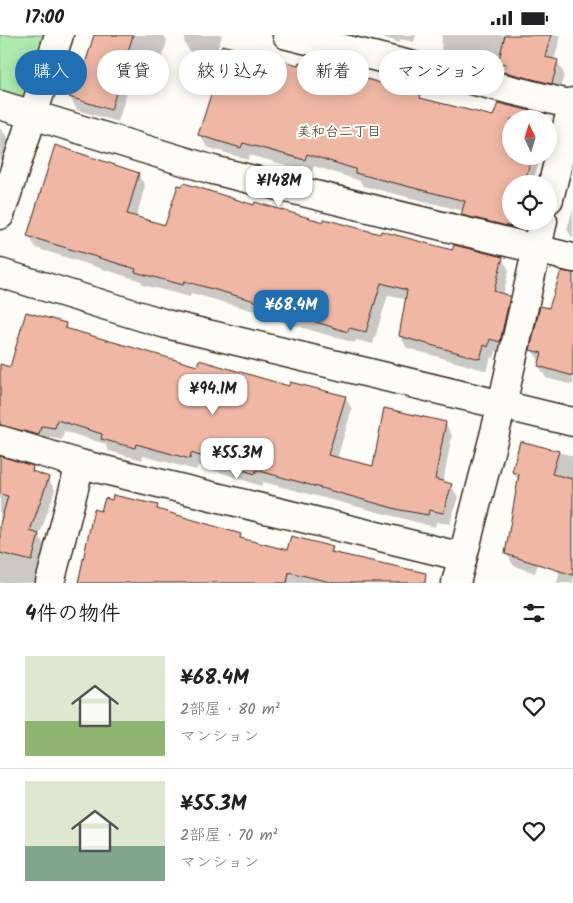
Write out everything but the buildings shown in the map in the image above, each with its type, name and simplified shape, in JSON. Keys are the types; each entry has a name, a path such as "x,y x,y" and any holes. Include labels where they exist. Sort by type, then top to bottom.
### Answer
{"street":[{"path":"0,215 58,35"},
{"path":"286,35 573,104 555,175"},
{"path":"0,105 214,170 573,258"},
{"path":"456,583 502,405 541,230"},
{"path":"0,273 166,324 573,422"},
{"path":"0,440 80,464 463,557"},
{"path":"50,583 80,464"}],"green space":[{"path":"0,35 45,35 40,50 15,50 15,95 26,95 23,103 0,95"}],"district":[{"name":"美和台二丁目","path":"339,131"}]}
